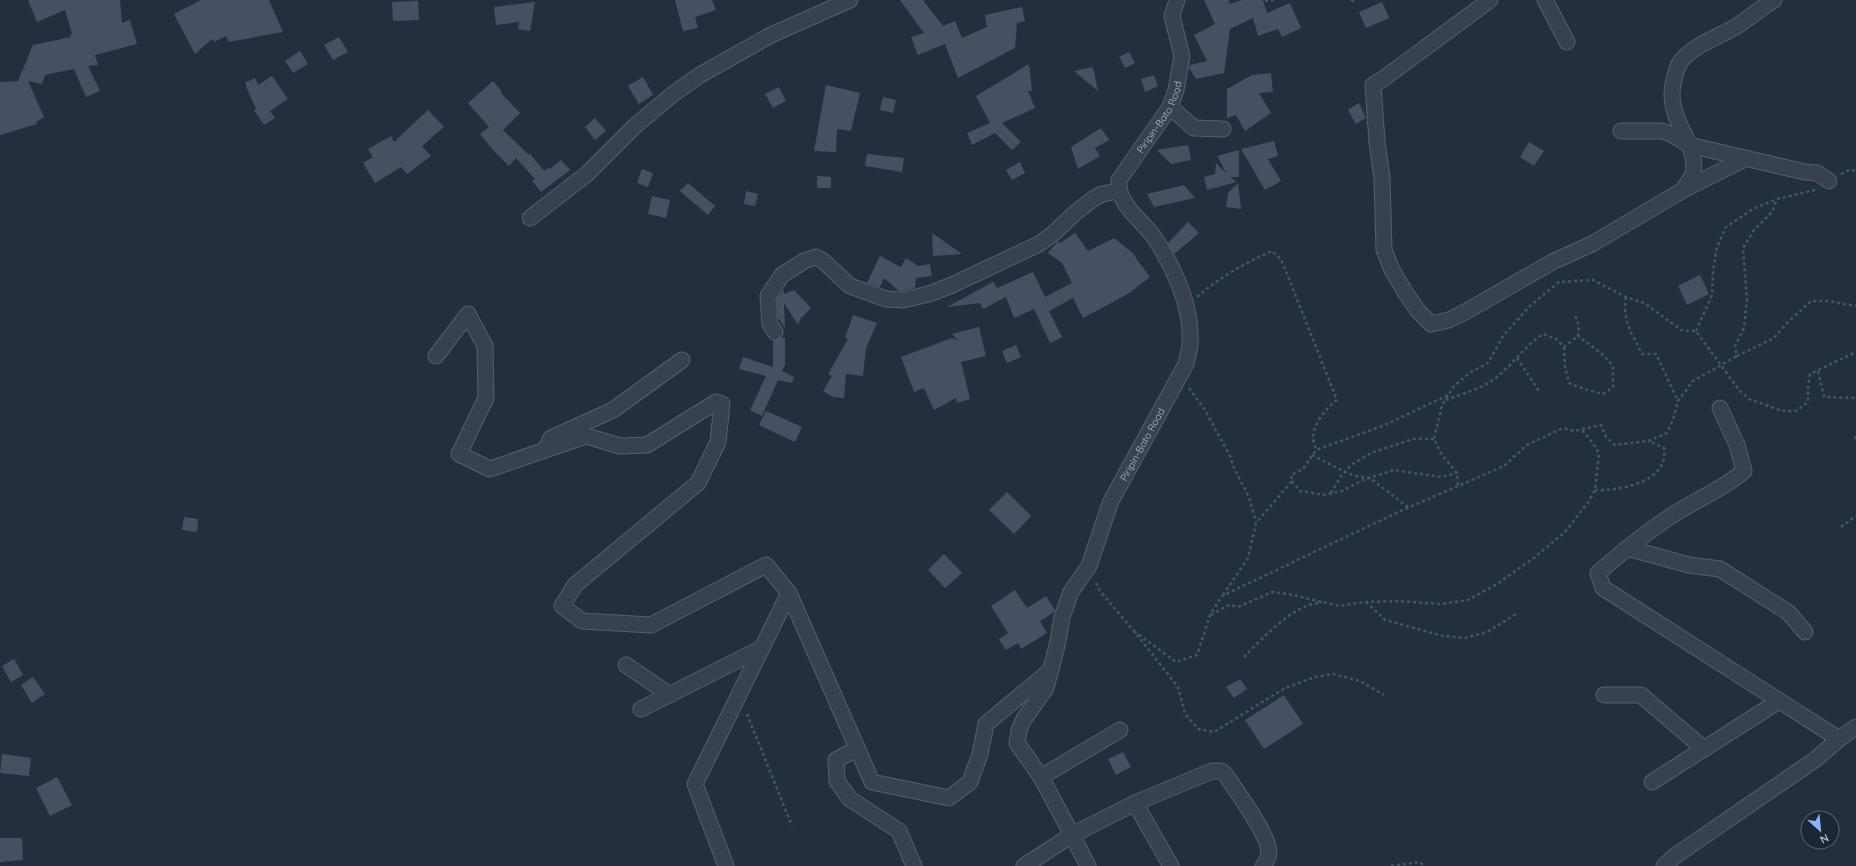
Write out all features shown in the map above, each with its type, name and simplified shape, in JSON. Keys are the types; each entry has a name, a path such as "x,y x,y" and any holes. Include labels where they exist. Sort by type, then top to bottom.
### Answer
{"street":[{"path":"530,218 587,174 634,126 673,94 700,75 771,35 850,0"},
{"name":"Piripin-Bato Road","path":"1088,866 1041,777 1017,743 1018,730 1046,688 1057,646 1062,617 1071,592 1089,566 1111,501 1186,364 1190,344 1187,306 1172,269 1155,240 1122,200 1118,191 1119,180 1170,107 1176,90 1182,56 1172,16 1177,0"},
{"path":"1490,0 1373,85 1377,142 1382,178 1384,250 1392,270 1418,311 1431,324 1449,320 1554,261 1592,244 1683,190 1747,158"},
{"path":"1545,0 1567,42"},
{"path":"1683,190 1692,176 1693,164 1689,144 1677,122 1672,107 1672,85 1679,64 1692,51 1737,26 1774,0"},
{"path":"1170,107 1194,128 1223,129"},
{"path":"1621,131 1662,131 1672,134 1689,144 1817,173 1829,181"},
{"path":"775,332 770,324 768,296 782,275 804,261 816,257 822,260 850,286 886,299 903,300 929,294 946,287 1039,244 1054,233 1075,212 1093,199 1102,194 1118,191"},
{"path":"436,356 468,314 485,346 486,398 459,454 490,469 586,436 620,446 647,445 716,402 722,404 718,442 698,483 575,585 562,606 582,621 651,625 766,565 789,593 856,749 872,782 949,798 970,782 980,754 986,724 1051,670"},
{"path":"546,450 551,438 613,410 682,360"},
{"path":"1720,408 1737,446 1744,471 1733,480 1672,516 1627,548 1598,573 1603,588 1840,739"},
{"path":"1627,548 1689,565 1720,570 1789,613 1805,632"},
{"path":"726,866 695,784 789,593"},
{"path":"641,709 762,648"},
{"path":"626,665 670,695"},
{"path":"1604,695 1641,695 1704,749"},
{"path":"1652,782 1779,701"},
{"path":"1664,866 1675,856 1816,759 1856,727"},
{"path":"1041,777 1120,730"},
{"path":"856,749 836,760 836,781 850,799 899,831 914,866"},
{"path":"1024,866 1072,835 1135,804 1212,771 1220,771 1229,780 1264,836 1269,852 1267,860 1263,866"},
{"path":"1135,804 1171,866"}],"path":[{"path":"1266,1 1276,0"},
{"path":"1696,331 1712,295 1713,271 1717,247 1726,227 1753,209 1777,199 1821,188 1833,177 1849,170 1856,171"},
{"path":"1737,356 1735,346 1744,328 1747,300 1743,248 1754,230 1772,212 1777,199"},
{"path":"1187,306 1210,285 1250,261 1272,251 1280,260 1337,400 1328,406 1319,421 1313,436 1316,450"},
{"path":"1458,485 1457,473 1442,455 1434,440 1442,406 1454,386 1471,372 1488,363 1503,336 1531,305 1559,282 1593,280 1626,297 1644,303 1683,331 1696,331"},
{"path":"1626,297 1623,311 1629,328 1642,354 1656,354 1678,401"},
{"path":"1222,596 1408,507 1504,466 1528,445 1563,428 1574,431 1601,425 1606,437 1615,445 1648,441 1667,433 1673,420 1678,401 1693,381 1737,356 1774,338 1788,322 1811,301 1828,301 1856,306"},
{"path":"1564,347 1578,336 1579,326 1575,315"},
{"path":"1696,331 1739,390 1749,399 1782,411 1796,411 1808,402 1810,374 1856,352"},
{"path":"1445,400 1489,383 1506,370 1532,341 1543,334 1556,339 1564,347 1565,367 1569,383 1603,394 1613,387 1613,366 1602,354 1578,336"},
{"path":"1516,358 1539,391"},
{"path":"1818,370 1824,397 1856,398"},
{"path":"1180,375 1205,410 1231,458 1234,468 1249,497 1256,523"},
{"path":"1448,395 1386,425 1316,450 1303,469 1291,474 1292,481 1300,491 1324,495 1342,491 1370,478 1394,470 1440,477 1457,473"},
{"path":"1210,615 1229,605 1238,607 1272,592 1289,594 1339,606 1365,602 1398,601 1441,604 1468,600 1497,584 1535,557 1565,532 1589,501 1595,490 1599,454 1593,443 1580,429"},
{"path":"1855,439 1856,435"},
{"path":"1331,493 1351,465 1371,453 1413,439 1434,440"},
{"path":"1595,490 1607,490 1642,482 1658,470 1665,456 1664,448 1648,441"},
{"path":"1312,455 1345,472 1356,476 1370,478 1408,507"},
{"path":"1134,631 1176,662 1196,656 1210,615 1248,558 1256,523 1292,481"},
{"path":"1841,526 1856,516"},
{"path":"1089,566 1100,591 1178,687 1185,714 1198,729 1214,732 1285,688 1315,677 1333,674 1360,681 1384,695"},
{"path":"1244,657 1282,622 1304,607 1323,602"},
{"path":"1365,602 1385,620 1443,636 1465,638 1487,632 1518,612"},
{"path":"739,695 792,826"},
{"path":"1391,866 1420,862 1424,866"}],"building":[{"path":"28,0 120,0 122,23 130,20 137,44 95,55 98,65 88,66 100,91 86,97 74,69 45,75 42,84 28,81 44,117 36,122 37,124 0,135 0,82 18,81 33,45 71,37 70,35 72,34 65,10 37,22"},
{"path":"201,0 269,0 283,32 229,42 226,36 214,42 212,39 195,54 174,14"},
{"path":"675,0 712,0 716,10 695,17 698,28 683,31"},
{"path":"900,0 923,0 943,26 955,21 962,38 987,27 985,15 1022,7 1025,21 1017,23 1015,48 958,78 945,44 918,55 911,37 924,33"},
{"path":"1204,0 1229,0 1229,4 1242,0 1263,0 1267,13 1290,3 1301,28 1282,37 1278,29 1258,36 1253,18 1230,29 1224,73 1196,79 1189,68 1190,65 1207,61 1194,35 1215,24"},
{"path":"418,1 419,20 393,21 392,2"},
{"path":"535,2 530,31 518,29 519,22 496,25 494,7"},
{"path":"1382,2 1389,18 1366,28 1359,12"},
{"path":"339,37 348,52 333,60 324,45"},
{"path":"300,51 308,64 293,73 285,61"},
{"path":"1129,52 1135,63 1125,68 1119,57"},
{"path":"1029,64 1032,91 1028,91 1035,108 1002,123 1021,142 1012,150 995,133 972,145 967,133 990,123 976,96"},
{"path":"1093,67 1098,91 1074,71"},
{"path":"1271,73 1273,92 1259,93 1271,113 1245,131 1236,115 1227,118 1227,89 1252,75"},
{"path":"1154,75 1158,86 1145,92 1141,79"},
{"path":"272,76 288,99 270,111 275,118 264,125 254,110 256,109 246,87 246,82 255,78 258,85"},
{"path":"643,77 653,95 639,104 628,86"},
{"path":"493,81 502,92 501,93 520,113 503,130 529,155 530,154 544,171 548,168 550,169 561,160 570,170 541,192 532,181 535,179 516,158 509,166 480,134 489,127 468,103"},
{"path":"826,85 860,93 851,131 837,129 836,152 814,151"},
{"path":"779,87 786,101 773,108 765,94"},
{"path":"883,97 896,100 893,113 880,110"},
{"path":"1359,103 1366,118 1356,124 1348,110"},
{"path":"428,110 444,127 422,146 431,156 407,174 401,167 375,183 363,163 373,157 368,149 391,136 394,142"},
{"path":"595,118 606,131 595,140 585,127"},
{"path":"1101,128 1109,140 1095,148 1100,156 1078,169 1071,147"},
{"path":"1274,141 1278,156 1268,159 1281,181 1265,190 1241,149"},
{"path":"1529,142 1544,151 1534,166 1520,157"},
{"path":"1188,145 1191,160 1171,164 1157,150"},
{"path":"1239,150 1239,177 1231,177 1236,182 1207,190 1204,177 1215,174 1216,163 1227,174 1217,156"},
{"path":"867,154 904,158 902,172 865,166"},
{"path":"1020,162 1025,173 1012,180 1006,170"},
{"path":"642,169 653,173 648,187 637,183"},
{"path":"817,176 831,177 831,188 817,188"},
{"path":"688,183 715,206 708,215 680,191"},
{"path":"1238,183 1241,209 1226,207 1228,193"},
{"path":"1184,185 1195,198 1154,207 1147,194"},
{"path":"746,191 758,194 755,206 744,204"},
{"path":"652,196 670,200 666,218 648,214"},
{"path":"1188,222 1199,233 1174,254 1168,243"},
{"path":"932,233 962,254 933,256"},
{"path":"1075,233 1088,251 1114,238 1134,254 1150,277 1128,294 1083,318 1073,298 1049,311 1062,337 1050,343 1034,309 1014,318 1006,297 983,309 980,303 947,307 993,282 997,288 1033,272 1045,297 1072,283 1062,263 1048,253 1058,241 1060,243"},
{"path":"880,256 901,267 906,258 918,266 930,264 932,276 916,278 915,288 902,291 899,291 884,278 880,287 867,283"},
{"path":"1700,275 1709,294 1687,305 1678,286"},
{"path":"784,290 784,294 794,290 811,308 801,318 798,325 784,303 785,328 778,317 777,298"},
{"path":"853,315 877,323 866,348 863,376 846,374 844,398 833,397 823,391 832,376 828,374 848,339 845,338"},
{"path":"979,327 986,356 961,362 970,399 957,403 956,398 934,410 924,388 914,392 901,357 952,338 959,341 952,334"},
{"path":"785,338 785,365 782,371 794,377 792,383 778,380 762,416 750,410 766,376 739,369 743,357 773,367 773,340"},
{"path":"1016,345 1021,357 1007,363 1002,351"},
{"path":"766,411 802,427 795,442 759,425"},
{"path":"1007,492 1031,516 1014,534 989,510"},
{"path":"184,517 198,519 197,532 182,530"},
{"path":"944,554 962,573 945,588 928,570"},
{"path":"1015,590 1027,608 1046,596 1055,610 1040,621 1047,633 1021,649 1018,643 1006,650 999,639 1008,633 991,606"},
{"path":"14,659 23,675 11,682 2,666"},
{"path":"33,677 45,694 32,703 21,685"},
{"path":"1240,679 1247,689 1234,698 1226,687"},
{"path":"1284,695 1303,724 1264,749 1245,720"},
{"path":"1123,752 1131,767 1116,775 1108,759"},
{"path":"2,754 31,758 29,776 0,773"},
{"path":"57,777 72,805 50,816 36,788"},
{"path":"0,838 22,838 23,860 0,862"}]}
